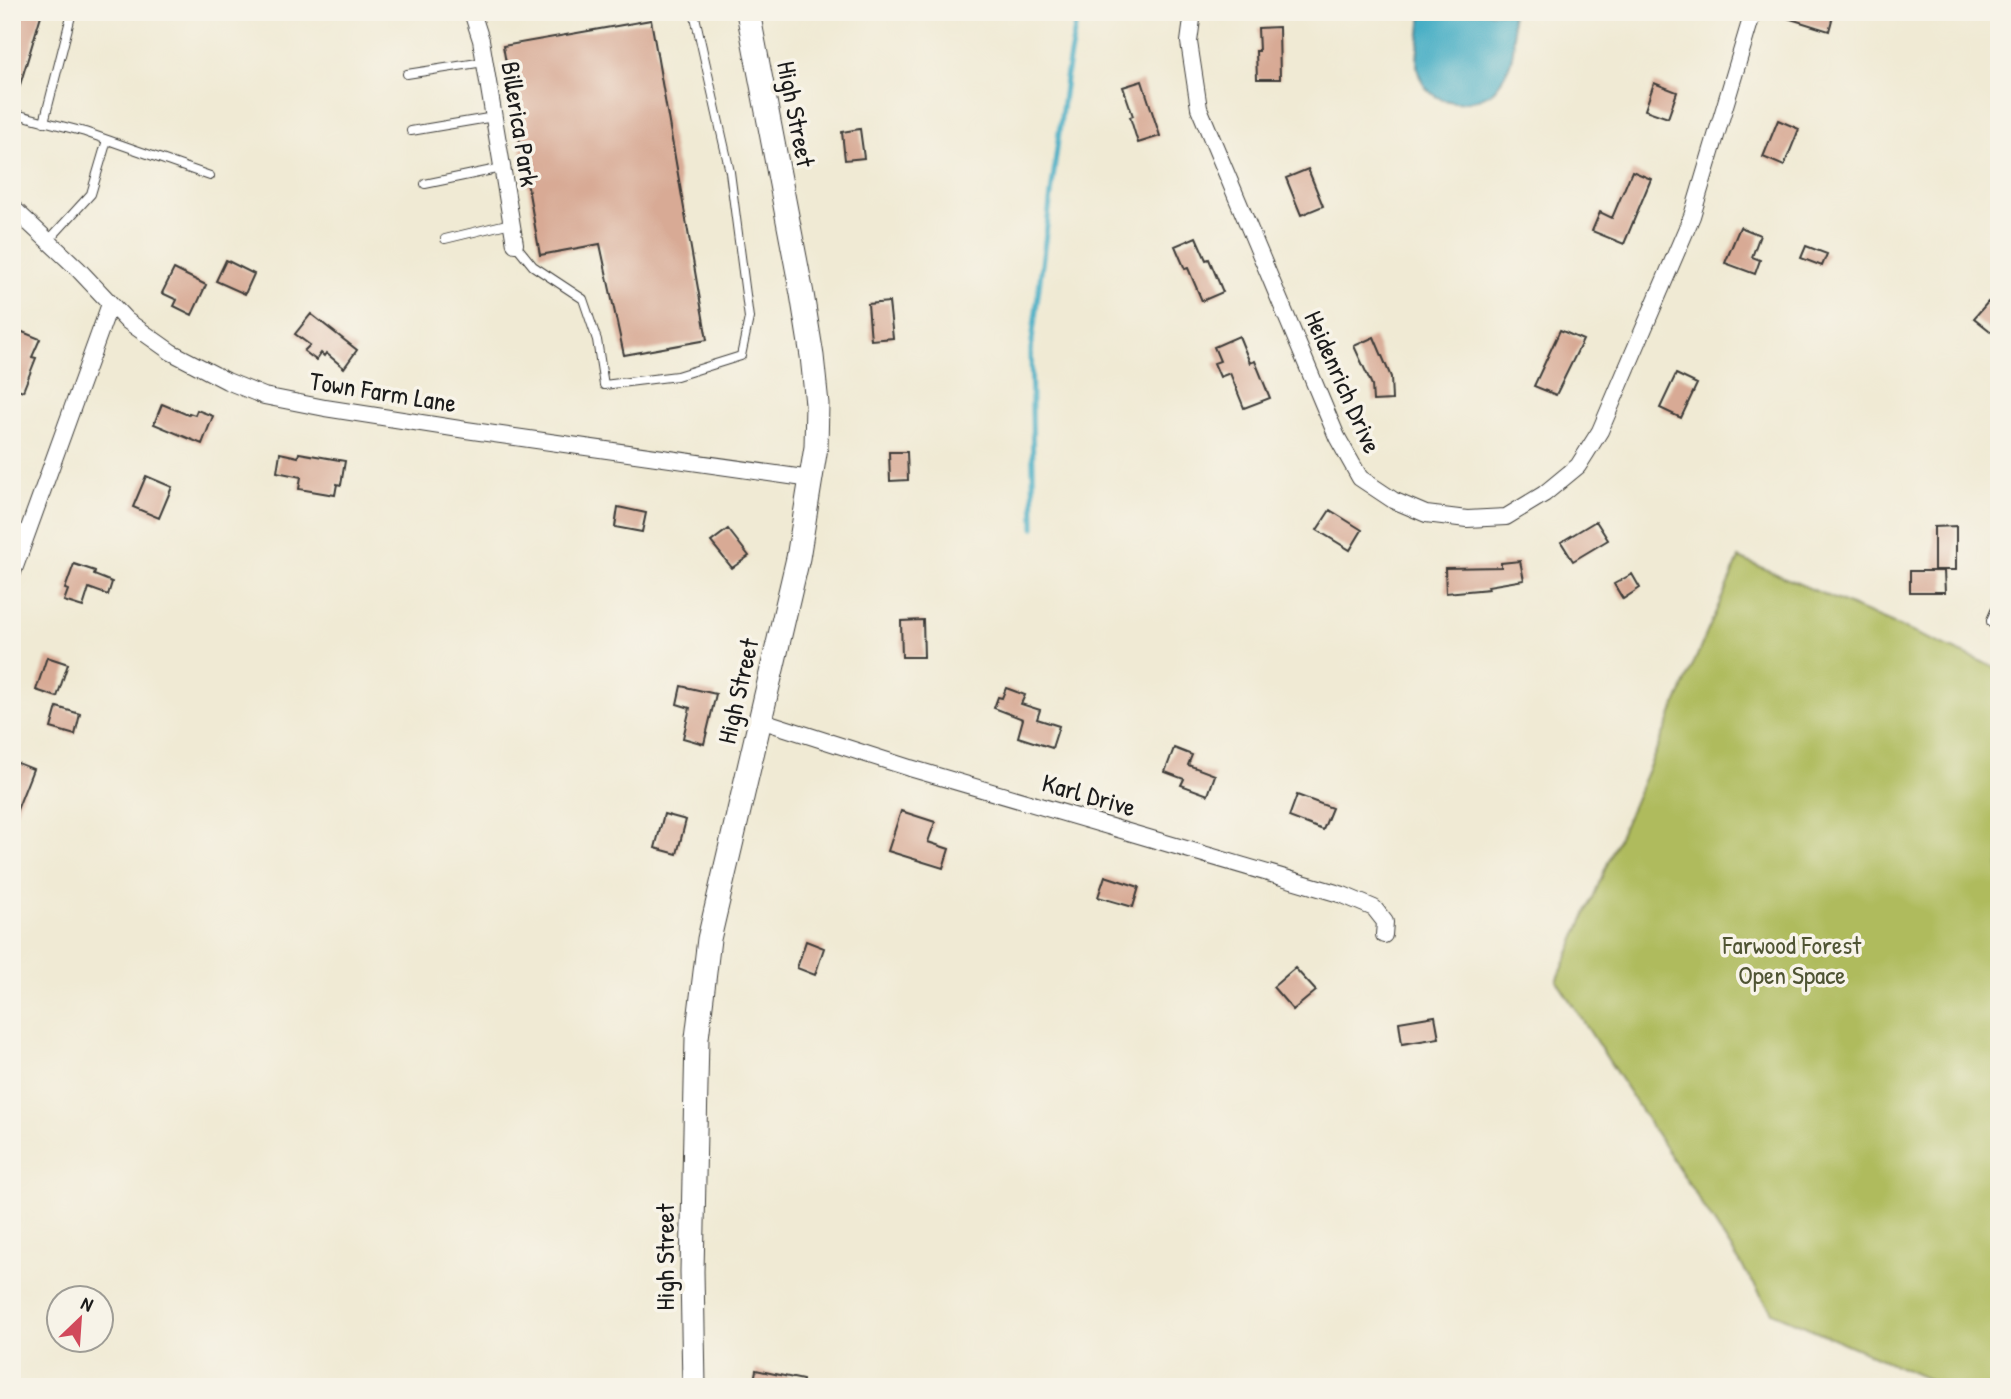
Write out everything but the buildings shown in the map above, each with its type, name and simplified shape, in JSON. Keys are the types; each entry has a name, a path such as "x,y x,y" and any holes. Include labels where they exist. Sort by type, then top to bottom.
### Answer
{"main road":[{"name":"High Street","path":"694,1387 692,1271 697,1038 709,939 798,558 816,447 817,404 812,356 748,12"}],"street":[{"name":"Billerica Park","path":"472,12 485,62 514,244"},
{"name":"Heidenrich Drive","path":"1193,12 1189,42 1199,108 1337,437 1360,478 1393,500 1426,514 1467,519 1506,517 1544,494 1578,466 1600,431 1692,216 1753,12"},
{"name":"Town Farm Lane","path":"12,206 126,320 171,352 264,397 453,428 811,479"},
{"path":"12,575 110,304"},
{"name":"Karl Drive","path":"760,720 910,768 1343,895 1374,908 1385,922 1384,935"}],"lane":[{"path":"44,122 72,12"},
{"path":"514,244 533,266 583,299 597,340 604,385 677,376 741,356 749,318 730,172 694,12"},
{"path":"407,74 485,62"},
{"path":"12,113 85,132 210,176"},
{"path":"411,131 494,117"},
{"path":"48,240 91,194 107,140"},
{"path":"425,184 502,168"},
{"path":"445,239 511,223"}],"green space":[{"name":"Farwood Forest Open Space","path":"1739,558 1999,669 1999,1387 1946,1387 1772,1312 1557,981"}],"water":[{"path":"1421,12 1511,12 1514,41 1512,56 1504,75 1492,92 1482,98 1459,102 1448,101 1429,91 1422,82 1417,65"}],"waterway":[{"path":"1034,528 1031,349 1067,71 1078,12"}]}
